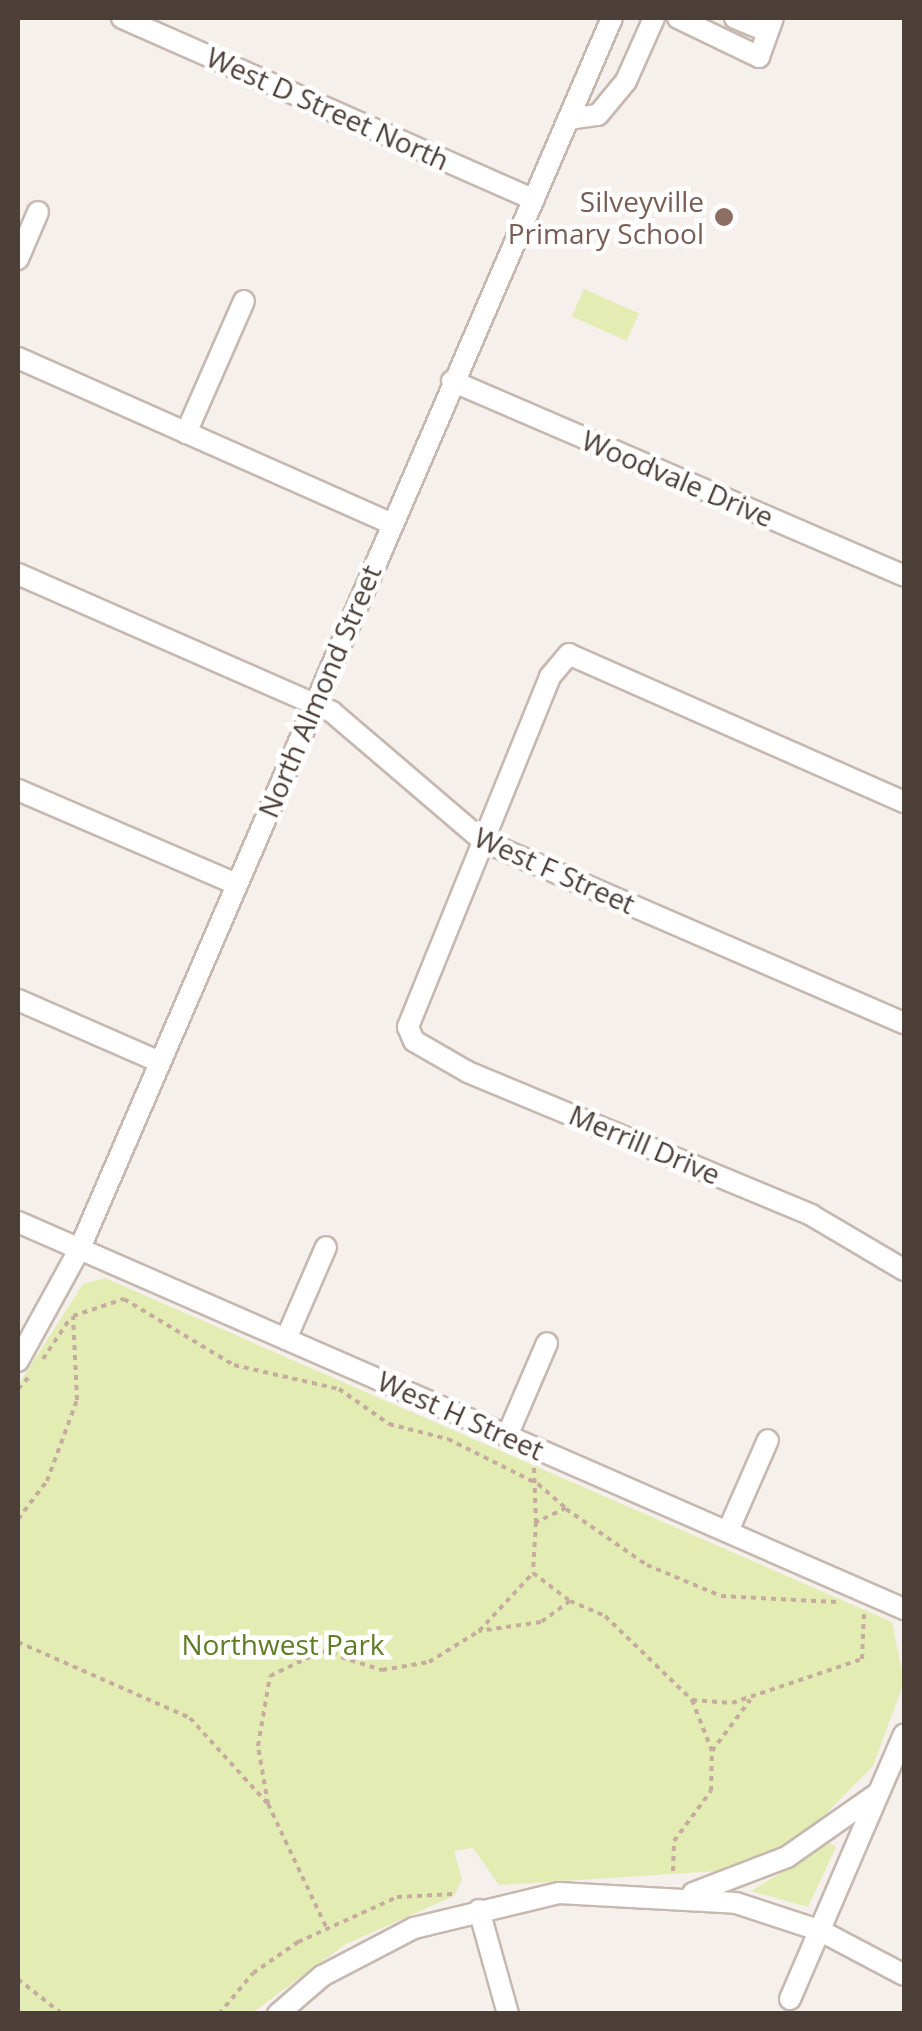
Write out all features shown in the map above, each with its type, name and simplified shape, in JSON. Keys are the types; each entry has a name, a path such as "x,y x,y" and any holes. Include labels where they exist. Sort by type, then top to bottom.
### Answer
{"street":[{"name":"West D Street North","path":"122,18 534,200"},
{"name":"North Almond Street","path":"18,1361 80,1248 611,18"},
{"path":"568,119 598,115 626,81 654,18"},
{"path":"678,18 760,57 770,24 735,18"},
{"path":"18,259 38,212"},
{"path":"186,433 244,301"},
{"path":"18,358 391,523"},
{"name":"Woodvale Drive","path":"452,381 904,576"},
{"name":"West F Street","path":"18,574 312,704 366,735 432,805 483,841 904,1022"},
{"path":"483,841 569,654 904,802"},
{"path":"18,790 236,884"},
{"name":"Merrill Drive","path":"483,841 412,1007 414,1041 434,1055 812,1215 904,1270"},
{"path":"18,1000 160,1062"},
{"name":"West H Street","path":"18,1222 904,1609"},
{"path":"286,1339 326,1247"},
{"path":"507,1436 547,1344"},
{"path":"728,1532 768,1440"},
{"path":"790,2000 904,1734"},
{"path":"693,1894 788,1857 879,1793"},
{"path":"278,2014 322,1976 414,1928 559,1892 693,1894 820,1931 904,1976"},
{"path":"479,1910 508,2014"}],"path":[{"path":"18,1389 73,1316 124,1299 234,1365 340,1389 389,1424 448,1439 529,1480 680,1582 733,1597 835,1601 865,1614 862,1658 750,1700 692,1700"},
{"path":"18,1519 48,1481 76,1400 73,1316"},
{"path":"268,1804 259,1733 270,1676 322,1651 408,1670 479,1631 533,1573 536,1522 529,1480 535,1467"},
{"path":"536,1522 566,1508"},
{"path":"533,1573 570,1602 605,1616 692,1700 712,1750 711,1790 674,1841 672,1871"},
{"path":"479,1631 540,1622 570,1602"},
{"path":"18,1642 190,1718 268,1804 326,1930"},
{"path":"712,1750 750,1700"},
{"path":"219,2014 266,1962 326,1930 415,1892 454,1894"},
{"path":"18,1979 62,2014"}],"green space":[{"path":"584,289 639,313 627,341 572,316"},
{"name":"Northwest Park","path":"105,1278 892,1622 904,1682 873,1766 797,1843 734,1870 499,1885 473,1848 454,1851 462,1879 454,1896 346,1944 252,2013 18,2014 18,1385 83,1284"},
{"path":"830,1843 836,1847 808,1907 751,1891"}],"place":[{"name":"Silveyville Primary School","path":"724,217"}]}
